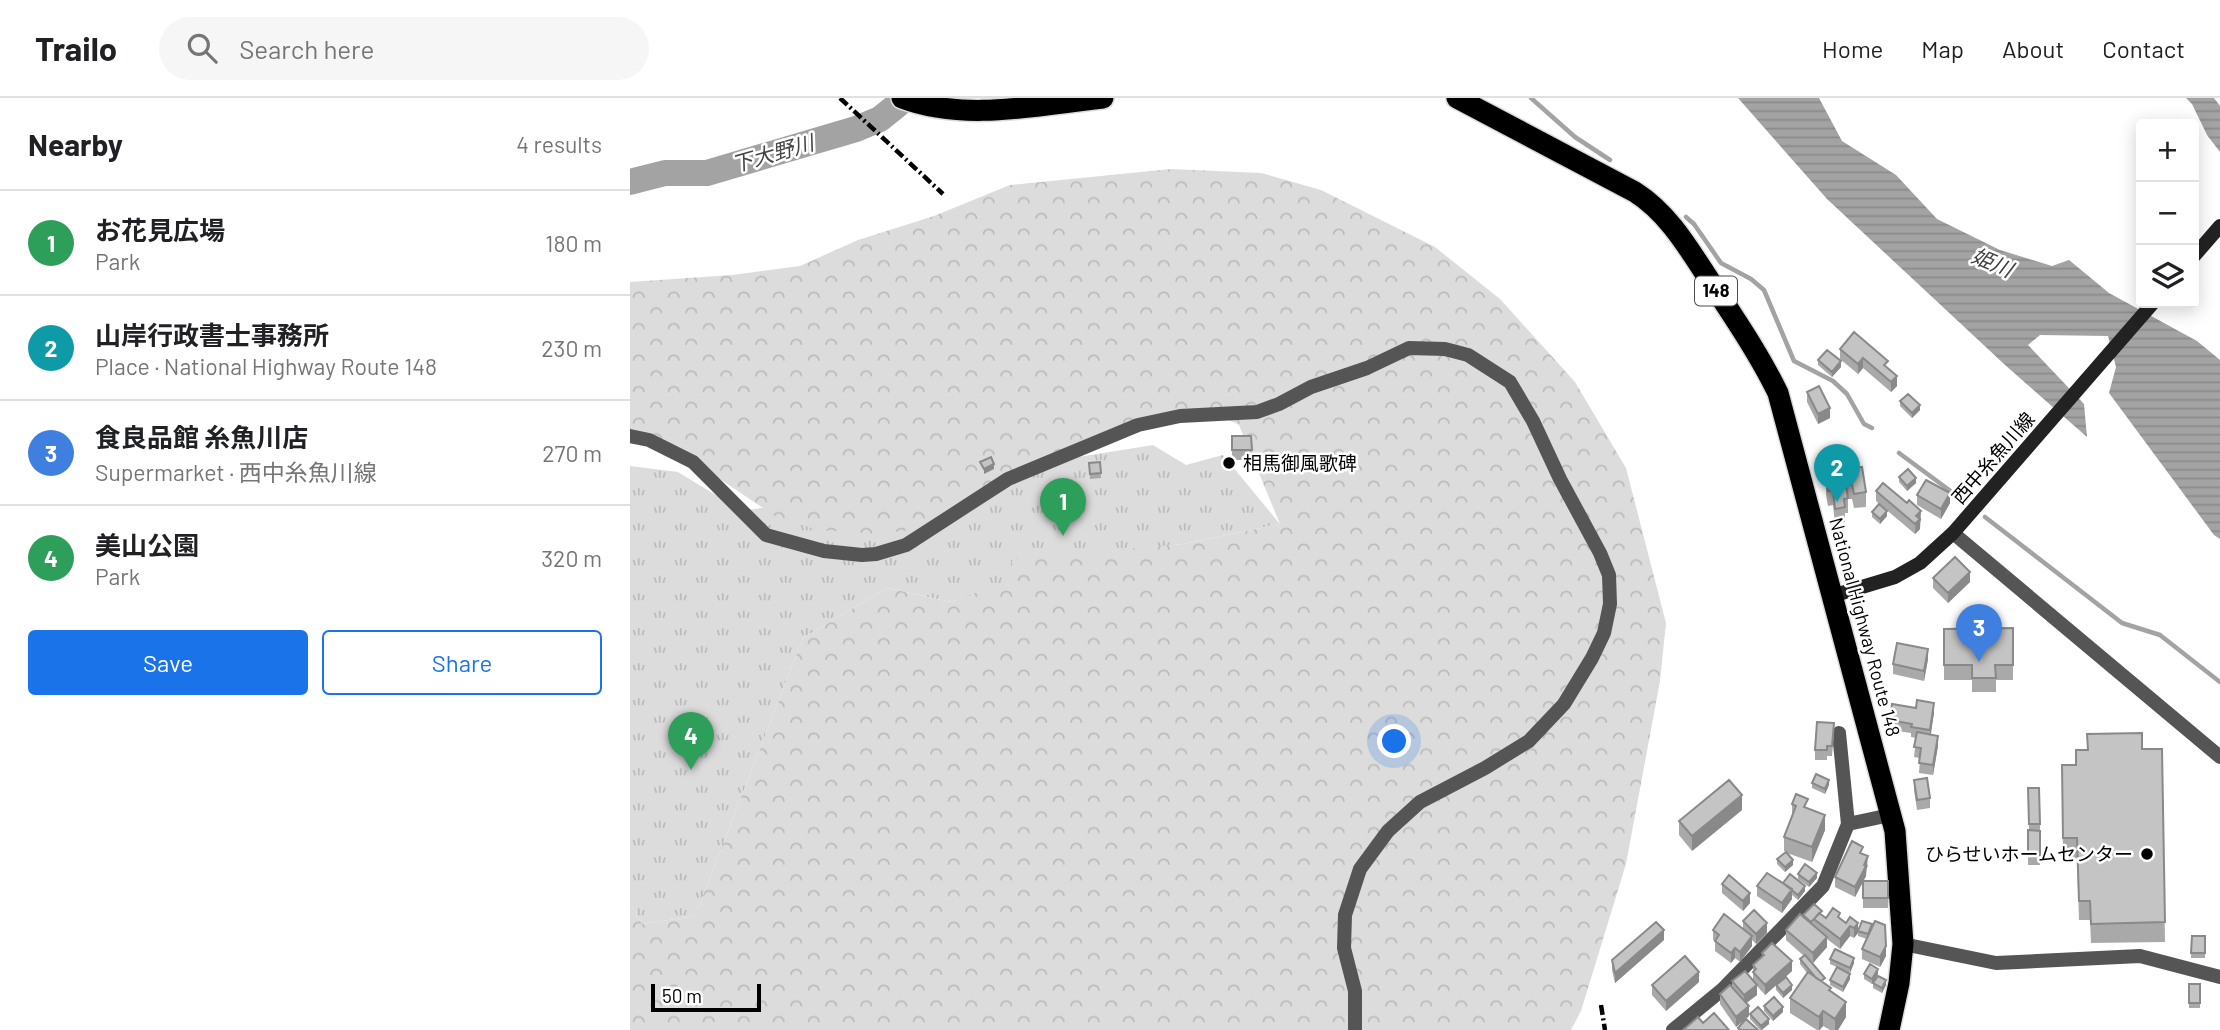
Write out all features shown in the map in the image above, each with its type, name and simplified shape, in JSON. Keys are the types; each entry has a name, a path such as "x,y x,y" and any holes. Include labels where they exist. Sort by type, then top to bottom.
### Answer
{"highway":[{"path":"910,101 972,110 1103,98"},
{"name":"National Highway Route 148","path":"1457,98 1635,192 1668,219 1752,345 1778,393 1895,831 1903,944 1899,983 1889,1030"}],"main road":[{"path":"2199,250 2220,226"},
{"name":"西中糸魚川線","path":"1832,596 1895,577 1920,563 1953,533 2149,308"}],"street":[{"path":"630,436 649,440 692,463 766,535 824,551 850,555 869,554 906,545 1008,479 1138,425 1180,416 1257,412 1311,387 1367,369 1409,348 1445,349 1468,355 1510,382 1533,421 1609,575 1610,604 1604,633 1564,704 1529,741 1420,802 1388,831 1360,869 1345,915 1345,948 1355,991 1355,1030"},
{"path":"1953,533 2220,757"},
{"path":"1673,1030 1723,989 1823,886 1848,824 1839,733"},
{"path":"1848,824 1890,815"},
{"path":"1903,944 1996,963 2140,956 2220,977"}],"green space":[{"path":"1171,169 1261,173 1321,190 1435,247 1500,299 1575,382 1626,468 1666,623 1660,681 1626,864 1581,1011 1571,1030 630,1030 630,903 642,924 695,916 803,638 887,588 951,602 1001,585 1013,559 1183,544 1280,524 1239,425 1213,412 1116,427 1052,454 917,529 880,534 819,530 776,517 714,475 630,430 630,282 732,275 800,266 858,240 934,216 1010,185"},
{"path":"1153,445 1186,465 1223,455 1280,524 1183,544 1103,552 951,602 887,588 803,638 695,916 642,924 630,903 630,466 678,472 742,511"}],"water":[{"name":"姫川","path":"1738,98 1819,98 1842,141 1896,175 1937,219 2000,250 2052,266 2069,260 2109,293 2197,341 2220,360 2220,539 2214,535 2109,393 2116,367 2108,336 2040,335 2028,345 2084,404 2087,437 2004,364 1827,199"},
{"path":"2186,98 2214,98 2220,106 2220,152 2207,135 2192,104"}],"building":[{"path":"1854,332 1888,361 1884,365 1897,376 1891,382 1863,358 1858,364 1840,349"},
{"path":"1827,350 1841,361 1832,372 1818,360"},
{"path":"1819,386 1830,408 1818,414 1807,392"},
{"path":"1908,394 1920,405 1912,413 1900,401"},
{"path":"1232,436 1251,436 1252,450 1232,450"},
{"path":"991,457 994,464 984,469 980,462"},
{"path":"1100,462 1101,473 1090,474 1089,463"},
{"path":"1836,465 1837,471 1862,467 1866,492 1854,494 1852,484 1846,485 1848,498 1844,499 1845,507 1835,509 1833,490 1828,491 1826,480 1831,480 1829,466"},
{"path":"1908,469 1916,478 1907,486 1899,477"},
{"path":"1926,480 1950,493 1941,509 1917,495"},
{"path":"1883,483 1921,511 1916,516 1920,519 1915,524 1876,491"},
{"path":"1879,504 1887,511 1880,519 1872,512"},
{"path":"1955,557 1970,572 1948,593 1933,578"},
{"path":"2013,628 2013,665 1995,665 1996,678 1972,678 1972,665 1944,665 1944,629"},
{"path":"1897,643 1928,649 1924,671 1893,664"},
{"path":"1917,700 1934,703 1930,730 1890,720 1892,704 1916,708"},
{"path":"1817,722 1834,723 1832,746 1827,746 1827,750 1815,750"},
{"path":"1917,732 1938,736 1933,765 1919,763 1921,748 1914,747"},
{"path":"2142,733 2142,749 2162,749 2165,922 2091,924 2090,901 2079,901 2077,838 2063,838 2062,765 2076,765 2076,750 2088,750 2087,734"},
{"path":"1816,774 1829,780 1825,789 1812,783"},
{"path":"1927,778 1930,798 1917,800 1914,780"},
{"path":"1729,780 1742,795 1692,836 1679,821"},
{"path":"2028,788 2039,788 2040,824 2029,824"},
{"path":"1796,794 1808,799 1804,807 1825,815 1812,847 1784,837 1796,806 1792,804"},
{"path":"2028,830 2040,831 2040,855 2028,855"},
{"path":"1852,841 1863,847 1860,853 1868,856 1855,887 1835,877"},
{"path":"1786,852 1793,860 1785,867 1777,859"},
{"path":"1805,864 1817,873 1809,882 1798,874"},
{"path":"1767,873 1792,889 1782,903 1757,886"},
{"path":"1790,874 1805,886 1798,895 1783,883"},
{"path":"1729,875 1750,893 1743,901 1722,884"},
{"path":"1863,881 1888,881 1888,898 1863,898"},
{"path":"1814,904 1822,911 1811,922 1803,915"},
{"path":"1833,908 1840,913 1838,917 1846,923 1850,917 1858,923 1854,928 1850,926 1840,939 1814,919 1819,913 1826,918"},
{"path":"1754,910 1767,923 1756,934 1743,921"},
{"path":"1724,914 1752,936 1740,952 1735,948 1731,953 1715,941 1719,935 1713,930"},
{"path":"1800,914 1827,937 1813,953 1786,930"},
{"path":"1862,921 1872,924 1868,934 1858,931"},
{"path":"1875,921 1885,925 1886,946 1880,957 1862,949"},
{"path":"1656,922 1664,930 1615,973 1612,960"},
{"path":"2192,936 2205,936 2205,953 2191,953"},
{"path":"1772,943 1792,961 1765,985 1753,972 1756,969 1753,965"},
{"path":"1835,949 1854,958 1850,968 1830,959"},
{"path":"1805,955 1825,978 1821,981 1800,959"},
{"path":"1685,956 1699,972 1666,1001 1652,985"},
{"path":"1870,964 1878,969 1872,979 1864,974"},
{"path":"1837,967 1850,974 1843,987 1830,980"},
{"path":"1745,971 1757,985 1744,995 1732,981"},
{"path":"1808,972 1846,1002 1835,1019 1823,1011 1819,1017 1790,998"},
{"path":"1878,976 1886,980 1882,988 1873,983"},
{"path":"1786,977 1792,985 1783,993 1776,985"},
{"path":"2189,984 2200,984 2200,1003 2189,1003"},
{"path":"1730,985 1749,1006 1736,1017 1720,994"},
{"path":"1774,997 1783,1007 1773,1016 1764,1006"},
{"path":"1758,1007 1769,1019 1761,1026 1750,1014"},
{"path":"1714,1013 1729,1030 1683,1030 1698,1017 1703,1023"},
{"path":"1746,1019 1758,1030 1740,1030 1738,1028"}],"waterway":[{"name":"下大野川","path":"630,182 665,173 707,173 856,129 880,119 906,98"},
{"path":"1531,98 1575,137 1610,160"},
{"path":"1686,217 1694,224 1721,263 1751,279 1764,290 1794,361 1833,381 1847,394 1864,424 1872,428"},
{"path":"1899,453 1964,501"},
{"path":"1985,517 2122,623 2160,635 2220,682"}],"railway":[{"path":"840,98 943,194"},
{"path":"1601,1005 1605,1030"}],"place":[{"name":"相馬御風歌碑","path":"1229,463"},
{"name":"山岸行政書士事務所","path":"1837,502"},
{"name":"お花見広場","path":"1063,536"},
{"name":"食良品館 糸魚川店","path":"1979,662"},
{"name":"美山公園","path":"691,770"},
{"name":"ひらせいホームセンター","path":"2147,854"}]}
